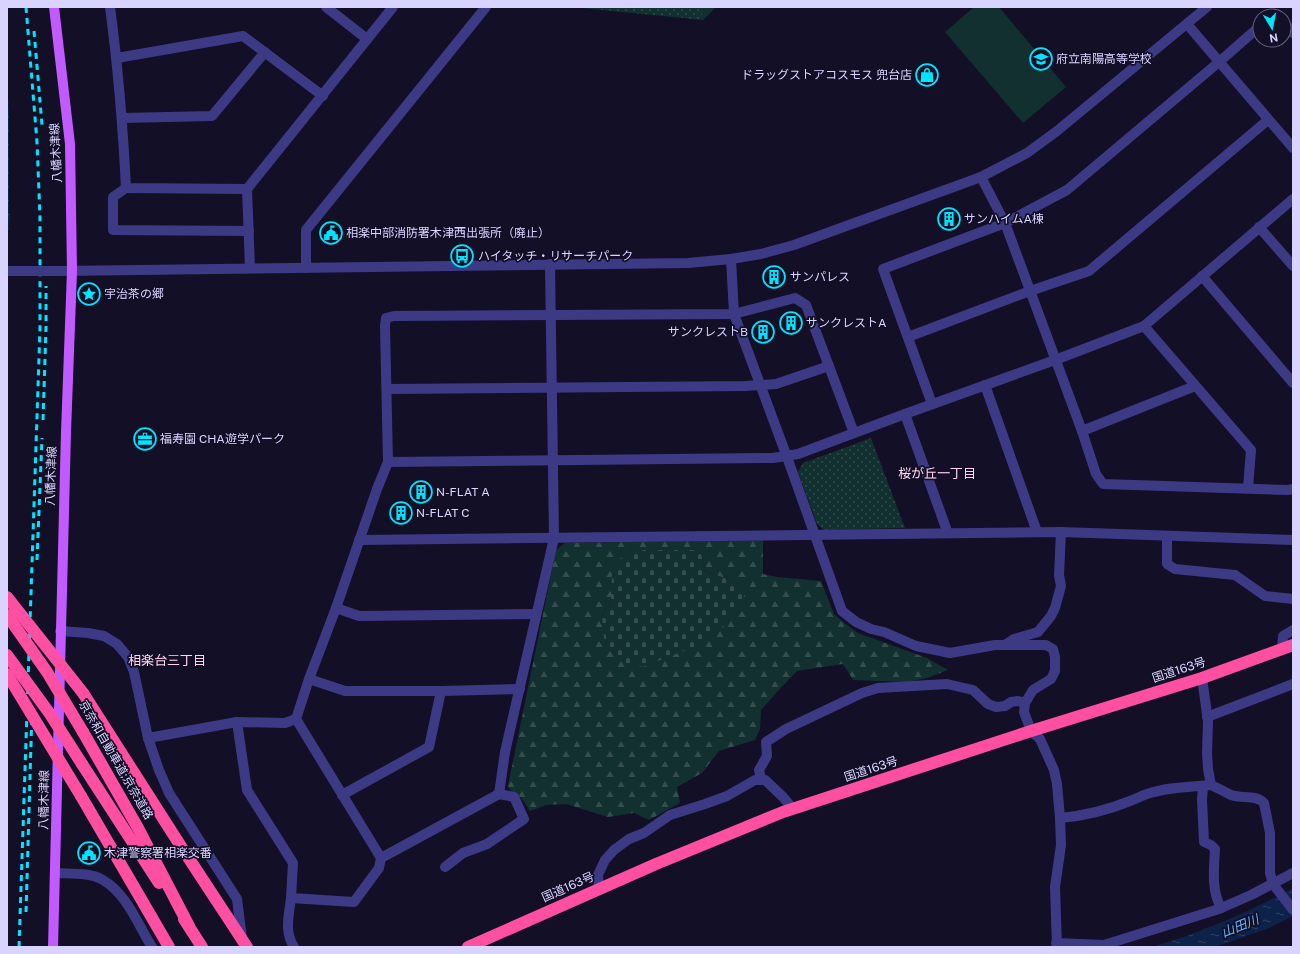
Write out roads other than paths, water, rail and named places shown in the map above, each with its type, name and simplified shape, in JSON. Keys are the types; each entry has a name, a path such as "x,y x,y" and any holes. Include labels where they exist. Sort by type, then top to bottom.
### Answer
{"highway":[{"path":"7,597 83,693 244,942"},
{"name":"京奈和自動車道;京奈道路","path":"7,615 47,672 83,732 138,828 189,926"},
{"name":"国道163号","path":"468,947 656,864 793,809 1031,731 1202,678 1287,647"},
{"name":"京奈和自動車道;京奈道路","path":"7,655 50,714 202,947"},
{"path":"7,674 169,947"}],"main road":[{"name":"八幡木津線","path":"53,947 60,631 72,271 70,144 54,7"}],"street":[{"path":"110,7 117,58 126,188"},
{"path":"326,7 367,39"},
{"path":"250,268 247,189 393,7"},
{"path":"306,268 306,230 486,7"},
{"path":"7,271 688,263 731,259 761,254 794,245 981,177 1027,153 1057,131 1207,7"},
{"path":"1186,24 1293,148"},
{"path":"932,404 883,269 1005,223 1067,190 1252,33"},
{"path":"117,58 243,36 323,96"},
{"path":"122,118 212,116 265,52"},
{"path":"908,338 1030,291 1089,271 1268,120"},
{"path":"981,177 1005,223 1082,431 1096,474 1103,484 1293,489"},
{"path":"247,189 126,188 113,197 114,230 249,231"},
{"path":"388,462 773,458 798,454 1056,360 1144,326 1293,199"},
{"path":"1259,227 1293,266"},
{"path":"731,259 734,314 787,456 842,611 856,622 916,646 950,652 995,645 1046,645 1053,649 1056,665 1053,676 1048,681 1033,690 1025,703 1024,712 1031,731 1040,739 1054,770 1060,818 1061,845 1055,887 1056,945 1104,945 1174,924 1221,908 1275,886 1293,873"},
{"path":"499,794 505,752 554,538 550,264"},
{"path":"1202,276 1293,383"},
{"path":"291,898 354,902 379,868 381,858 296,719 377,489 388,462 386,318 394,316 734,314 795,298 806,305 854,433"},
{"path":"1144,326 1250,450 1248,488"},
{"path":"387,389 745,386 776,384 829,366"},
{"path":"985,385 1037,532"},
{"path":"1082,431 1195,386"},
{"path":"905,414 947,533"},
{"path":"359,540 1037,532 1293,540"},
{"path":"1004,646 1014,639 1038,632 1053,612 1061,586 1059,575 1060,532"},
{"path":"1167,536 1167,564 1175,569 1235,575 1265,596 1293,599"},
{"path":"336,608 359,616 536,614"},
{"path":"1287,647 1283,636 1293,630"},
{"path":"60,631 104,636 117,644 128,657 134,672 148,738 159,770 170,793 237,898 244,942"},
{"path":"1202,678 1208,717 1207,786 1202,800 1204,842 1211,845 1215,849 1213,879 1217,900 1221,908"},
{"path":"309,679 345,690 441,691 520,689"},
{"path":"760,779 759,770 767,756 766,742 786,729 862,693 878,688 947,684 973,690 988,704 996,707 1005,706 1011,702 1018,701 1025,703"},
{"path":"1208,717 1293,684"},
{"path":"342,795 429,748 441,691"},
{"path":"148,738 237,722 285,723 296,719"},
{"path":"237,722 247,790 293,863 288,935 294,947"},
{"path":"599,889 598,875 605,860 614,850 629,839 644,833 670,815 727,796 755,780 760,779 764,780 783,797 793,809"},
{"path":"1060,818 1071,817 1107,808 1129,802 1148,794 1180,787 1207,786 1232,795 1256,798 1264,803 1270,833 1270,873 1275,886 1293,910"},
{"path":"381,858 499,794 514,797 524,819 487,844 463,853 445,867"},
{"path":"55,873 87,875 103,880 117,891 152,947"}],"water":[{"path":"7,82 9,112 10,218 7,242"},
{"name":"山田川","path":"1293,888 1293,916 1269,928 1215,947 1152,947 1189,935 1224,921 1259,906"}],"railway":[{"path":"19,947 40,328 40,218 37,142 26,7"},
{"path":"34,31 42,125"},
{"path":"43,420 46,286"},
{"path":"37,560 42,438"},
{"path":"26,912 32,710"}],"place":[{"name":"府立南陽高等学校","path":"1041,59"},
{"name":"ドラッグストアコスモス 兜台店","path":"927,75"},
{"name":"サンハイムA棟","path":"949,219"},
{"name":"相楽中部消防署木津西出張所（廃止）","path":"331,233"},
{"name":"ハイタッチ・リサーチパーク","path":"462,256"},
{"name":"サンパレス","path":"774,277"},
{"name":"宇治茶の郷","path":"89,294"},
{"name":"サンクレストA","path":"791,323"},
{"name":"サンクレストB","path":"763,332"},
{"name":"福寿園 CHA遊学パーク","path":"145,439"},
{"name":"N-FLAT A","path":"421,492"},
{"name":"N-FLAT C","path":"401,513"},
{"name":"木津警察署相楽交番","path":"89,853"}],"district":[{"name":"桜が丘一丁目","path":"937,473"},
{"name":"相楽台三丁目","path":"167,660"}]}
